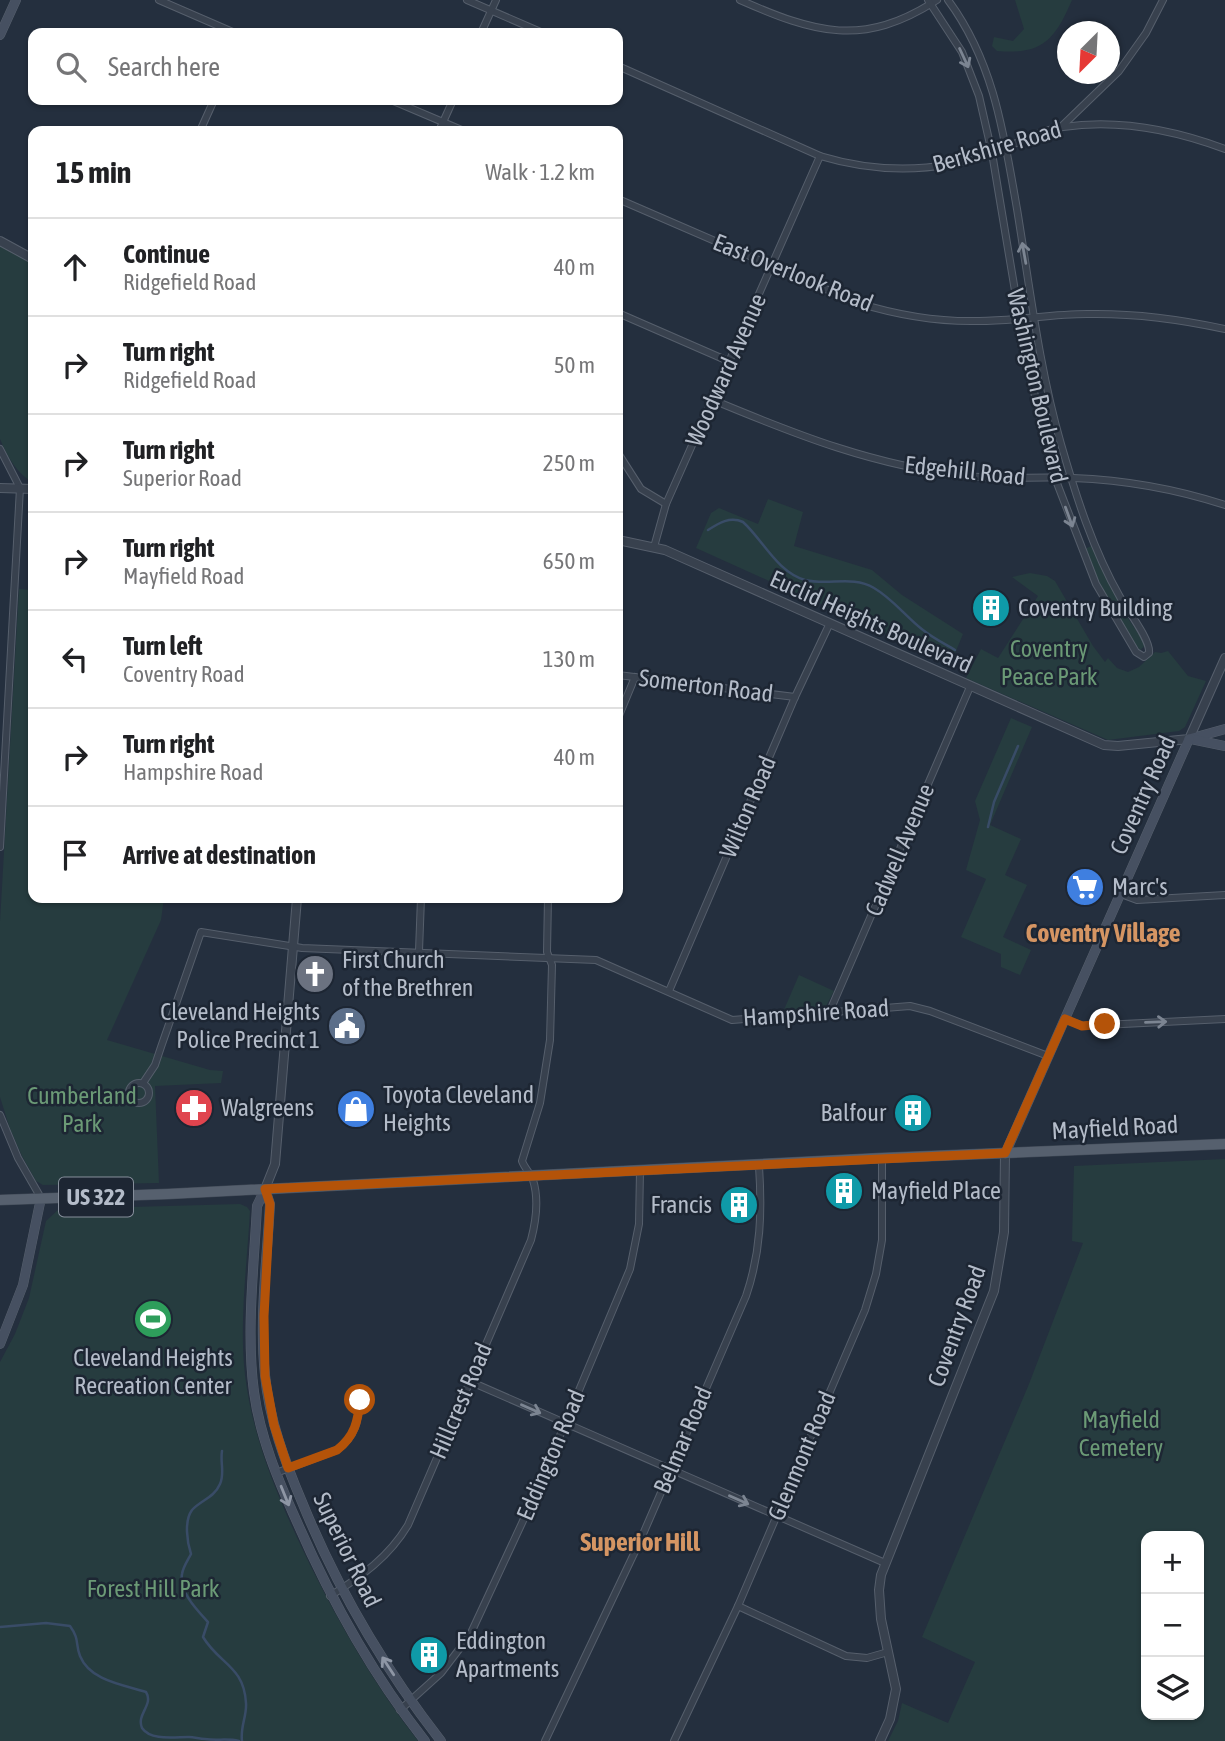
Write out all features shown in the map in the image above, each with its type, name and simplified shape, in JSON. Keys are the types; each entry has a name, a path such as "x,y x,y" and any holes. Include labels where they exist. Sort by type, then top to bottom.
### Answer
{"main road":[{"path":"0,35 16,0"},
{"name":"Euclid Heights Boulevard","path":"1189,739 1225,729"},
{"name":"Euclid Heights Boulevard","path":"1189,739 1225,746"},
{"name":"Coventry Road","path":"1005,1153 1189,739"},
{"name":"Mayfield Road","path":"0,1200 1225,1144"},
{"name":"Superior Road","path":"265,1189 257,1206 251,1322 252,1374 257,1411 276,1472 330,1595 372,1667 400,1710 425,1741"},
{"name":"Superior Road","path":"265,1189 270,1204 264,1322 265,1376 270,1408 288,1468 341,1589 411,1702 441,1741"},
{"path":"0,1344 25,1278 40,1198"},
{"path":"254,1256 267,1258"},
{"path":"251,1322 264,1322"},
{"path":"257,1411 270,1408"}],"street":[{"path":"159,0 223,28"},
{"path":"467,0 532,28"},
{"path":"483,28 496,0"},
{"path":"740,0 808,27 845,30 894,23 911,17 932,1"},
{"name":"Washington Boulevard","path":"932,1 953,34 972,75 984,113 1019,319 1038,415 1055,478 1096,584 1136,652 1144,657 1149,653 1149,646 1110,580 1072,478 1051,403 1002,123 985,66 974,40 948,0"},
{"path":"1061,127 1119,71 1146,33 1163,0"},
{"name":"Berkshire Road","path":"623,68 820,156 849,165 879,169 919,169 958,163 1061,127 1104,125 1145,127 1225,149"},
{"path":"203,126 212,105"},
{"path":"403,105 452,126"},
{"path":"441,126 451,105"},
{"name":"Woodward Avenue","path":"654,547 666,504 820,156"},
{"name":"East Overlook Road","path":"623,201 858,303 893,313 951,321 1120,314 1170,319 1225,329"},
{"path":"0,241 28,254"},
{"path":"623,315 728,361"},
{"name":"Edgehill Road","path":"713,400 799,436 890,464 967,476 1116,481 1166,489 1225,505"},
{"path":"0,449 20,488 0,847"},
{"path":"623,461 640,489 666,504"},
{"path":"0,488 28,489"},
{"name":"Euclid Heights Boulevard","path":"623,541 654,547 1104,745 1189,739"},
{"name":"Wilton Road","path":"669,991 795,697 829,625"},
{"name":"Coventry Road","path":"1189,739 1225,659"},
{"name":"Somerton Road","path":"623,676 795,697"},
{"path":"623,706 635,677"},
{"path":"0,680 9,681"},
{"name":"Cadwell Avenue","path":"829,1013 970,687"},
{"path":"1121,894 1137,900 1225,895"},
{"name":"Superior Road","path":"265,1189 275,1164 297,903"},
{"path":"419,951 421,903"},
{"name":"Hillcrest Road","path":"330,1595 379,1562 408,1525 531,1240 536,1191 522,1160 540,1104 546,1072 552,965 549,958 548,903"},
{"name":"Hampshire Road","path":"143,1083 155,1065 162,1047 201,932 294,947 596,960 732,1020 920,1007 1048,1056"},
{"path":"1065,1019 1082,1026 1225,1019"},
{"path":"0,1115 18,1158 40,1198"},
{"name":"Coventry Road","path":"880,1741 890,1719 895,1696 895,1679 879,1604 879,1590 885,1563 994,1291 1003,1232 1005,1153"},
{"name":"Glenmont Road","path":"674,1741 738,1606 865,1310 876,1274 882,1240 882,1158"},
{"name":"Belmar Road","path":"545,1741 640,1541 752,1277 761,1226 759,1166"},
{"name":"Eddington Road","path":"400,1710 442,1672 480,1618 630,1269 639,1224 640,1171"},
{"path":"469,1381 885,1563"},
{"path":"276,1472 344,1445 358,1424 360,1400"},
{"path":"738,1606 846,1656 867,1658 888,1652"}],"green space":[{"path":"1015,0 1072,0 1061,21 1057,21 1053,35 1045,42 1036,47 1012,52 997,51 992,46 994,37 1013,41 1024,29"},
{"path":"0,246 28,261 28,479 13,464 0,439"},
{"path":"768,499 803,512 794,546 872,570 902,595 963,634 951,663 696,548 711,513 719,508 758,524"},
{"path":"1093,545 1125,614 1146,645 1140,650 1116,614 1096,576 1085,549"},
{"name":"Coventry Peace Park","path":"1030,573 1047,576 1055,581 1105,662 1108,658 1117,668 1128,672 1139,667 1155,652 1168,651 1188,676 1206,681 1185,727 1179,731 1108,740 966,678 981,649 998,658 1038,596 1012,577"},
{"name":"Cumberland Park","path":"19,589 28,590 28,903 163,903 161,920 107,1040 210,1070 223,1071 221,1083 155,1086 159,1183 43,1185 36,1181 10,1129 0,1097 0,922"},
{"path":"1011,718 1032,727 990,825 1021,839 1005,875 1027,885 1003,937 1031,950 1020,975 1001,967 1001,954 961,937 986,879 966,870 980,820 975,801"},
{"path":"799,975 834,991 825,1008 783,1012"},
{"name":"Mayfield Cemetery","path":"1225,1159 1225,1741 888,1741 898,1721 902,1703 948,1723 975,1662 922,1637 1029,1384 1083,1243 1072,1241 1074,1166"},
{"name":"Forest Hill Park","path":"240,1204 250,1211 243,1355 249,1400 261,1449 289,1519 334,1611 373,1677 418,1741 0,1741 0,1362 15,1334 29,1298 46,1221 59,1209"}],"waterway":[{"path":"708,530 729,520 743,522 778,563 795,576 814,582 849,581 866,584 887,597 923,630 955,650"},
{"path":"988,827 994,802 1018,746"},
{"path":"222,1451 220,1484 214,1493 189,1515 187,1532 191,1554 183,1569 182,1581 190,1600 208,1622 203,1637 241,1681 246,1703 242,1741"},
{"path":"0,1627 46,1623 70,1626 80,1656 91,1671 108,1681 146,1692 148,1701 141,1723 142,1728 151,1735 239,1741"}],"place":[{"name":"Coventry Building","path":"991,608"},
{"name":"Marc's","path":"1085,887"},
{"name":"First Church of the Brethren","path":"315,974"},
{"name":"Cleveland Heights Police Precinct 1","path":"347,1026"},
{"name":"Walgreens","path":"194,1108"},
{"name":"Toyota Cleveland Heights","path":"356,1109"},
{"name":"Balfour","path":"913,1113"},
{"name":"Mayfield Place","path":"844,1191"},
{"name":"Francis","path":"739,1205"},
{"name":"Cleveland Heights Recreation Center","path":"153,1319"},
{"name":"Eddington Apartments","path":"429,1655"}],"district":[{"name":"Coventry Village","path":"1103,933"},
{"name":"Superior Hill","path":"640,1542"}],"route":[{"path":"360,1400 358,1424 344,1445 288,1468 274,1425 265,1376 264,1316 270,1204 265,1189 1005,1153 1065,1019 1082,1026 1105,1024"}]}
